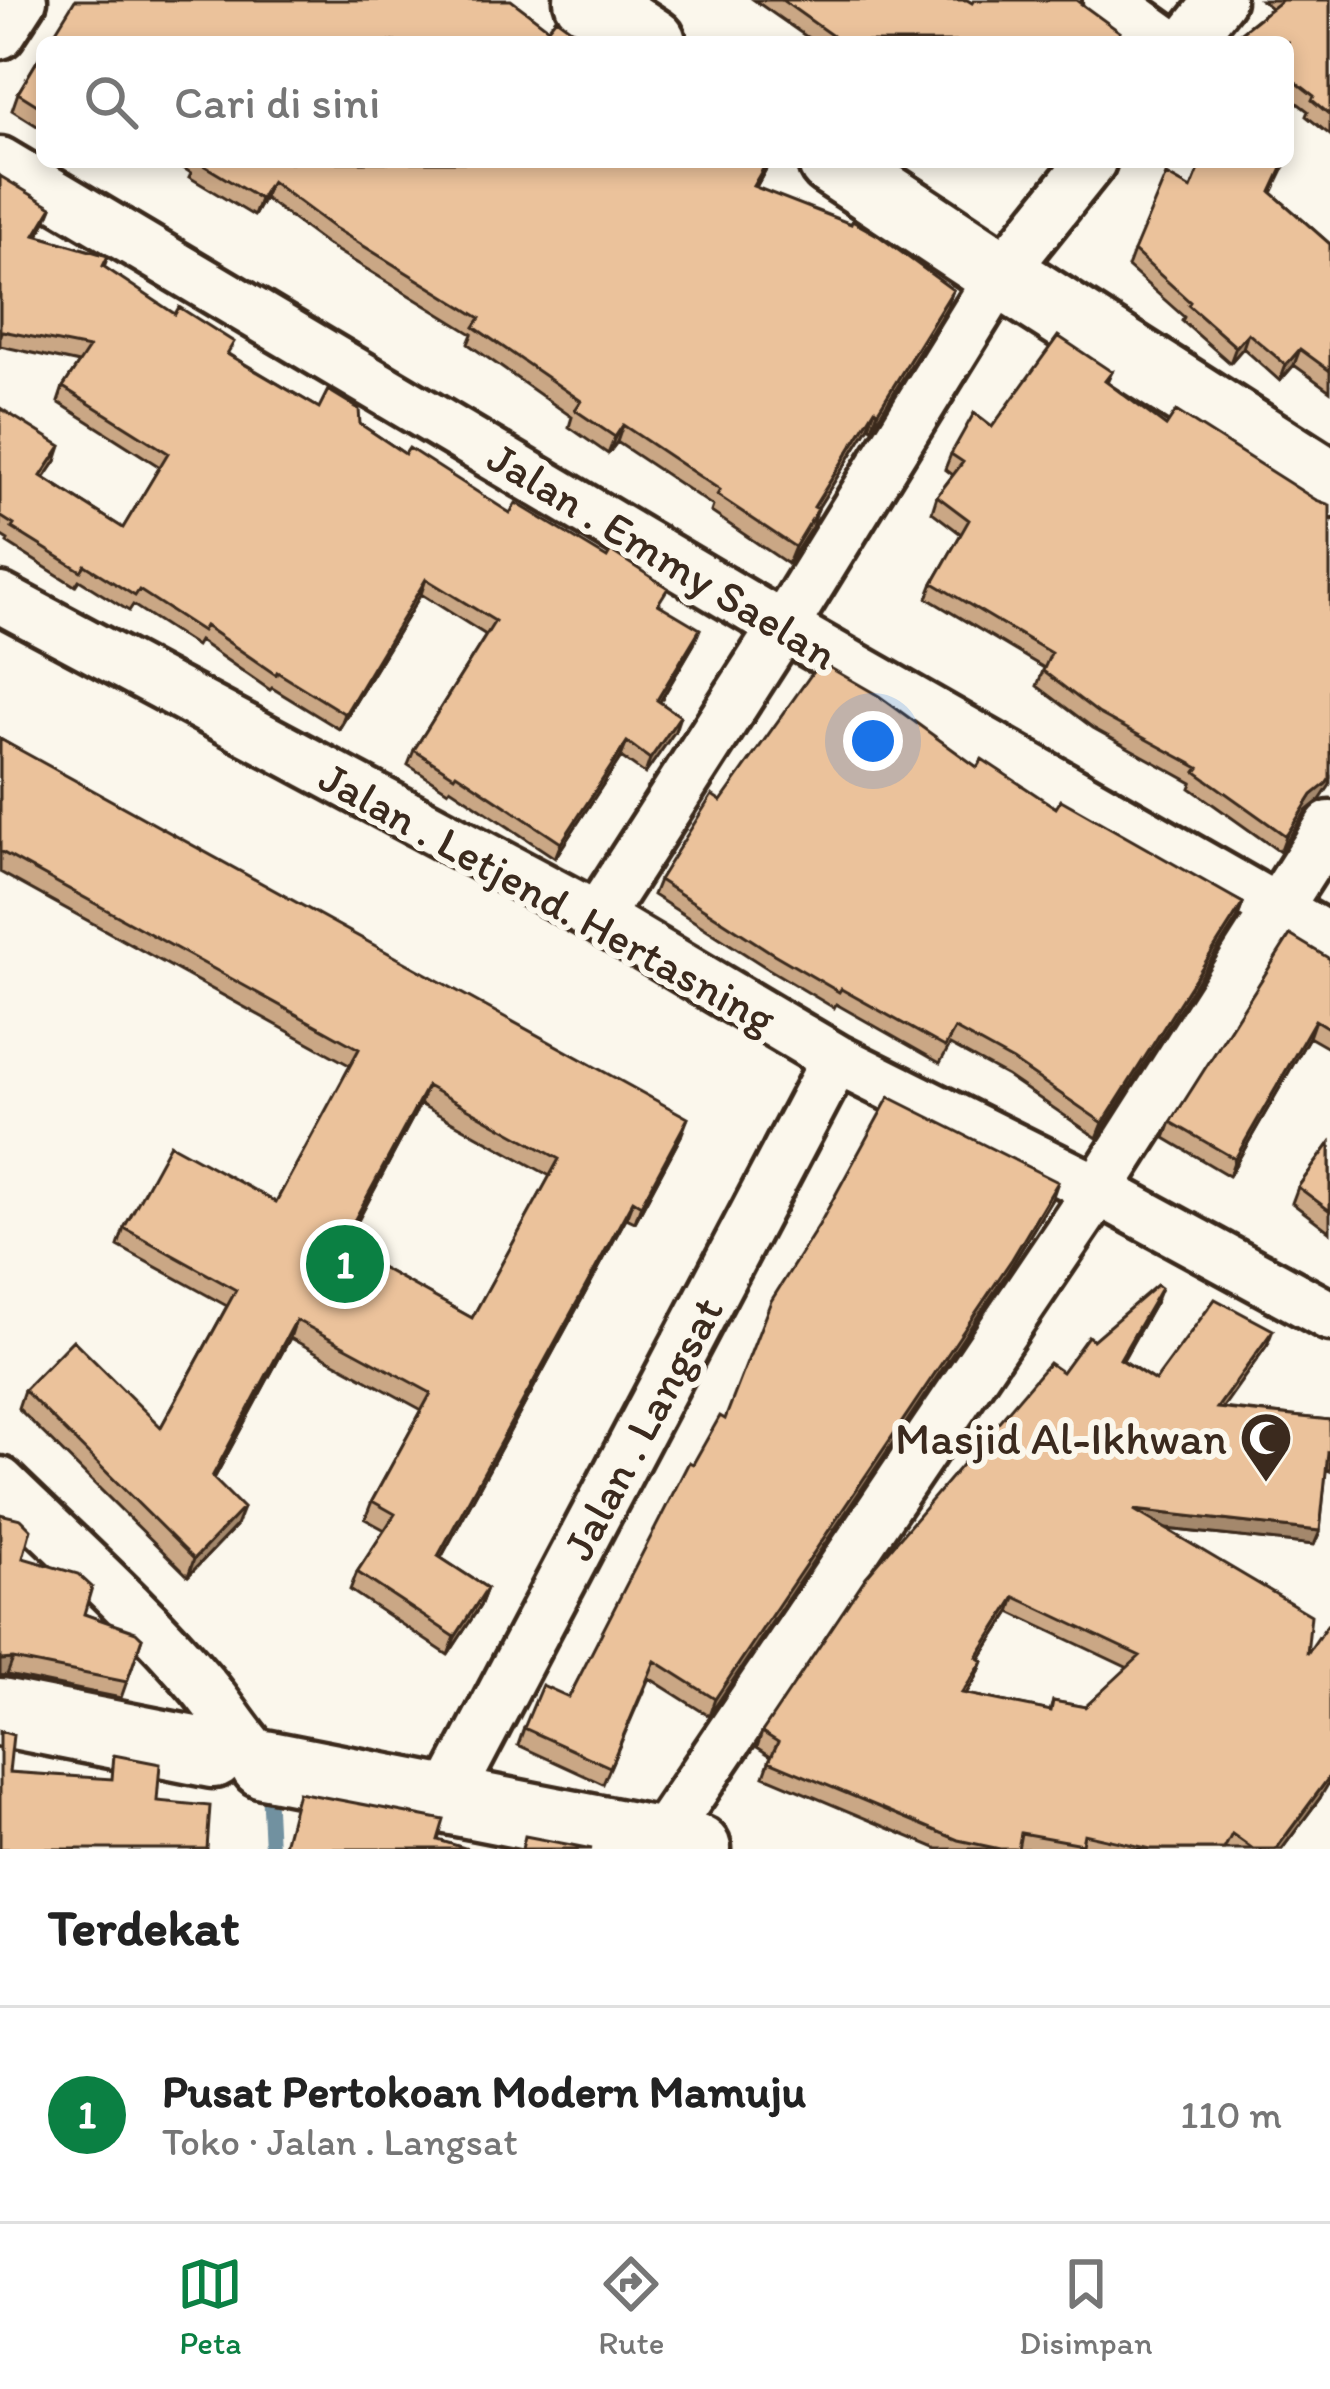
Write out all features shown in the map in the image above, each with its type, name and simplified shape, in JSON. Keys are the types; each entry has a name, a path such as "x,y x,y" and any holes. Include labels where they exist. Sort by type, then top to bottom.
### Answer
{"main road":[{"path":"588,0 643,36"},
{"path":"841,168 1330,484"},
{"path":"0,1712 678,1845"}],"street":[{"path":"0,34 22,0"},
{"path":"1108,0 1159,36"},
{"path":"1191,36 1220,0"},
{"name":"Jalan . Emmy Saelan","path":"0,162 783,627 1330,939"},
{"path":"597,917 1001,274 1086,168"},
{"name":"Jalan . Letjend. Hertasning","path":"0,598 597,917 836,1059 1098,1190 1330,1316"},
{"path":"678,1845 1330,826"},
{"name":"Jalan . Langsat","path":"447,1798 836,1059"},
{"path":"0,1482 201,1683 263,1764"}],"building":[{"path":"75,0 511,0 548,28 556,18 581,36 53,36"},
{"path":"782,0 1076,0 1120,32 1117,36 833,36"},
{"path":"1282,0 1330,0 1330,115 1294,81 1294,36 1236,36"},
{"path":"36,63 36,104 18,93"},
{"path":"208,168 764,168 753,186 852,221 953,290 814,507 818,509 795,547 623,425 615,437 575,410 581,401 474,327 480,318 333,227 271,181 260,199"},
{"path":"1200,168 1282,168 1271,192 1330,244 1330,371 1300,349 1286,365 1248,333 1236,347 1134,251 1166,175 1191,189"},
{"path":"0,176 52,207 35,235 108,256 103,266 175,314 179,307 234,342 227,354 319,408 328,390 359,409 360,424 405,454 409,448 510,513 516,503 607,558 611,551 668,588 658,604 700,629 657,700 680,716 650,759 627,742 561,843 414,750 495,621 426,579 345,714 276,675 205,626 202,631 139,590 135,596 85,565 81,571 12,528 0,516 0,408 61,446 41,476 123,528 168,453 63,387 89,348 0,334"},
{"path":"1058,336 1112,372 1105,381 1166,426 1176,411 1330,505 1330,778 1312,795 1286,836 1196,772 1199,768 1098,713 1043,671 1051,653 933,583 969,520 937,496 963,462 951,454 974,413 992,427"},
{"path":"820,662 879,696 977,767 982,759 1056,808 1061,800 1243,903 1103,1123 1013,1061 955,1029 945,1047 839,992 659,880 712,795 721,801"},
{"path":"0,739 688,1118 641,1205 633,1200 438,1556 487,1588 455,1637 357,1572 395,1514 372,1501 431,1393 296,1320 212,1477 243,1508 194,1559 24,1390 73,1340 161,1427 236,1290 124,1228 170,1144 276,1202 359,1049 0,851","holes":["427,1086 559,1159 472,1318 341,1245"]},
{"path":"1290,935 1330,959 1330,1029 1315,1020 1235,1159 1171,1122"},
{"path":"889,1097 1058,1182 1012,1259 715,1699 655,1661 610,1767 524,1728 542,1685 569,1697 689,1462 693,1464 720,1416 725,1419 771,1301"},
{"path":"1330,1143 1330,1211 1298,1187"},
{"path":"1157,1285 1161,1288 1120,1359 1155,1381 1215,1299 1273,1330 1217,1408 1330,1420 1320,1531 1134,1510 1311,1615 1307,1654 1330,1627 1330,1776 1276,1849 1253,1849 1232,1834 1224,1849 1151,1849 1084,1834 1082,1844 1021,1833 1018,1849 1000,1849 958,1840 769,1761 778,1742 762,1732 866,1577 1049,1363 1062,1372 1088,1336 1093,1340","holes":["1015,1597 1140,1656 1085,1707 1053,1701 1051,1711 962,1693 983,1661 977,1657"]},
{"path":"0,1514 21,1519 31,1529 23,1558 78,1574 92,1587 84,1614 142,1638 127,1682 0,1660"},
{"path":"0,1731 13,1735 9,1772 112,1779 114,1755 160,1764 157,1801 210,1806 207,1849 0,1849"},
{"path":"298,1792 444,1820 438,1840 468,1849 283,1849"},
{"path":"525,1836 592,1849 522,1849"}],"waterway":[{"path":"264,1785 268,1788 271,1849"}],"place":[{"name":"Pusat Pertokoan Modern Mamuju","path":"345,1264"},
{"name":"Masjid Al-Ikhwan","path":"1266,1484"}]}
